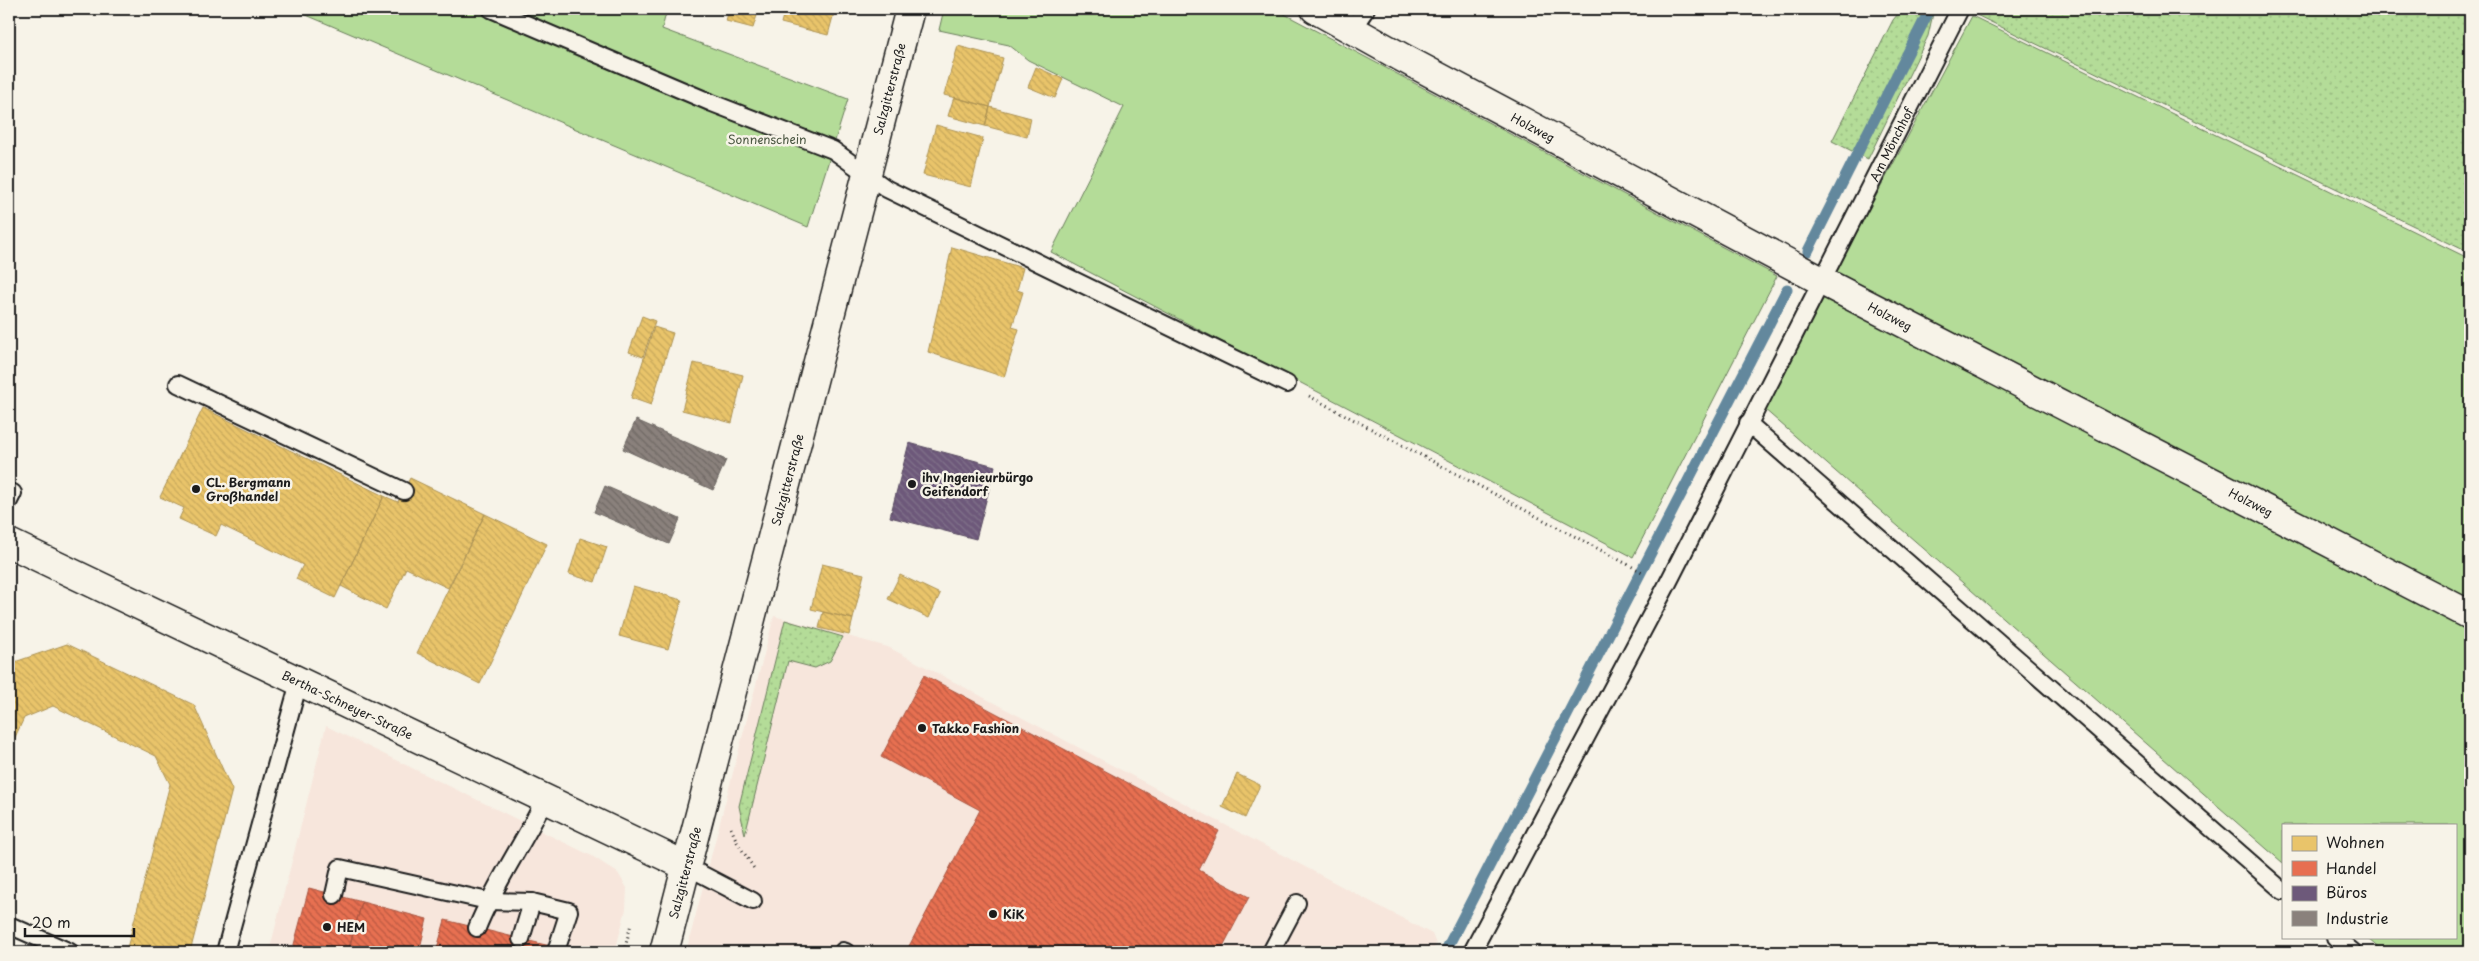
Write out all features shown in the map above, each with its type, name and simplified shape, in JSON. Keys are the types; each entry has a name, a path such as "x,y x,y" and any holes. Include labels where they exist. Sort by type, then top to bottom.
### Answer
{"street":[{"name":"Salzgitterstraße","path":"664,952 910,9"},
{"name":"Holzweg","path":"1314,9 1359,19 1403,58 1820,280 2470,615"},
{"name":"Bertha-Schneyer-Straße","path":"10,546 686,866"}],"lane":[{"path":"491,9 712,102 833,150 887,189 1286,384"},
{"name":"Am Mönchhof","path":"1472,952 1667,584 1820,280 1960,9"},
{"path":"178,384 404,491"},
{"path":"1748,423 2282,890"},
{"path":"225,952 299,682"},
{"path":"478,928 488,901 531,830 545,799"},
{"path":"686,866 753,901"},
{"path":"334,895 340,868 488,901 532,902 569,911 557,948"},
{"path":"521,939 532,902"},
{"path":"1271,952 1297,903"},
{"path":"9,925 70,952"},
{"path":"2336,938 2352,952"}],"path":[{"path":"1286,384 1624,563"},
{"path":"624,952 631,924"}],"shaded area":[{"path":"774,616 888,647 1432,934 1436,944 1432,952 686,952"},
{"name":"HEM","path":"326,726 592,856 618,873 627,888 626,909 615,952 269,952"}],"green space":[{"name":"Sonnenschein","path":"292,9 667,9 662,29 848,99 808,227"},
{"path":"944,9 1275,9 1777,276 1633,557 1051,252 1124,107 1028,60 1009,45 939,30"},
{"path":"1902,9 1934,9 1928,36 1868,159 1832,141 1893,20"},
{"path":"1969,9 2470,9 2470,253 1968,11"},
{"path":"1972,16 2470,259 2470,952 2384,952 2368,938 2456,938 2456,824 2282,824 2282,862 1763,408"},
{"path":"785,620 843,637 830,661 815,668 788,661 745,835 739,806"}],"building: Wohnen":[{"path":"729,9 759,9 753,28 726,21"},
{"path":"785,9 835,9 828,35 781,23"},
{"path":"958,46 1003,58 990,107 944,95"},
{"path":"1036,67 1063,79 1055,98 1028,87"},
{"path":"954,97 990,107 985,126 948,116"},
{"path":"990,107 1031,118 1027,137 985,126"},
{"path":"936,125 983,138 971,187 923,175"},
{"path":"952,247 1023,268 1017,290 1023,292 1012,327 1019,329 1004,377 928,352"},
{"path":"642,316 655,321 643,357 629,352"},
{"path":"654,327 673,333 651,405 631,398"},
{"path":"694,363 743,375 732,423 682,410"},
{"path":"203,408 384,496 335,598 296,579 303,565 221,525 216,536 179,519 184,508 160,497"},
{"path":"410,478 485,514 448,588 406,568 386,609 341,586 384,496 398,502"},
{"path":"485,514 547,544 480,684 417,653"},
{"path":"580,538 607,547 595,582 569,574"},
{"path":"822,564 864,574 853,619 811,609"},
{"path":"900,575 940,594 929,618 888,599"},
{"path":"633,586 682,600 668,649 619,636"},
{"path":"823,612 853,619 849,635 819,628"},
{"path":"67,644 194,705 232,790 190,952 126,952 170,784 156,756 53,706 24,718 9,750 9,664"},
{"path":"1237,774 1260,785 1245,818 1222,807"}],"building: Handel":[{"path":"924,675 1219,831 1199,870 1249,897 1220,952 911,952 907,950 980,810 881,757"},
{"name":"HEM","path":"309,888 362,902 348,952 292,952"},
{"name":"HEM","path":"362,902 427,919 419,952 348,952"},
{"path":"445,920 570,951 436,952"}],"building: Büros":[{"path":"909,443 995,466 976,539 890,517"}],"building: Industrie":[{"path":"636,420 726,460 713,490 623,449"},
{"path":"605,486 680,519 669,544 594,512"}],"waterway":[{"path":"1808,251 1930,9"},
{"path":"1445,952 1787,289"}],"place":[{"name":"ihv Ingenieurbürgo Geifendorf","path":"912,484"},
{"name":"CL. Bergmann Großhandel","path":"196,489"},
{"name":"Takko Fashion","path":"922,728"},
{"name":"KiK","path":"993,914"},
{"name":"HEM","path":"327,927"}]}
